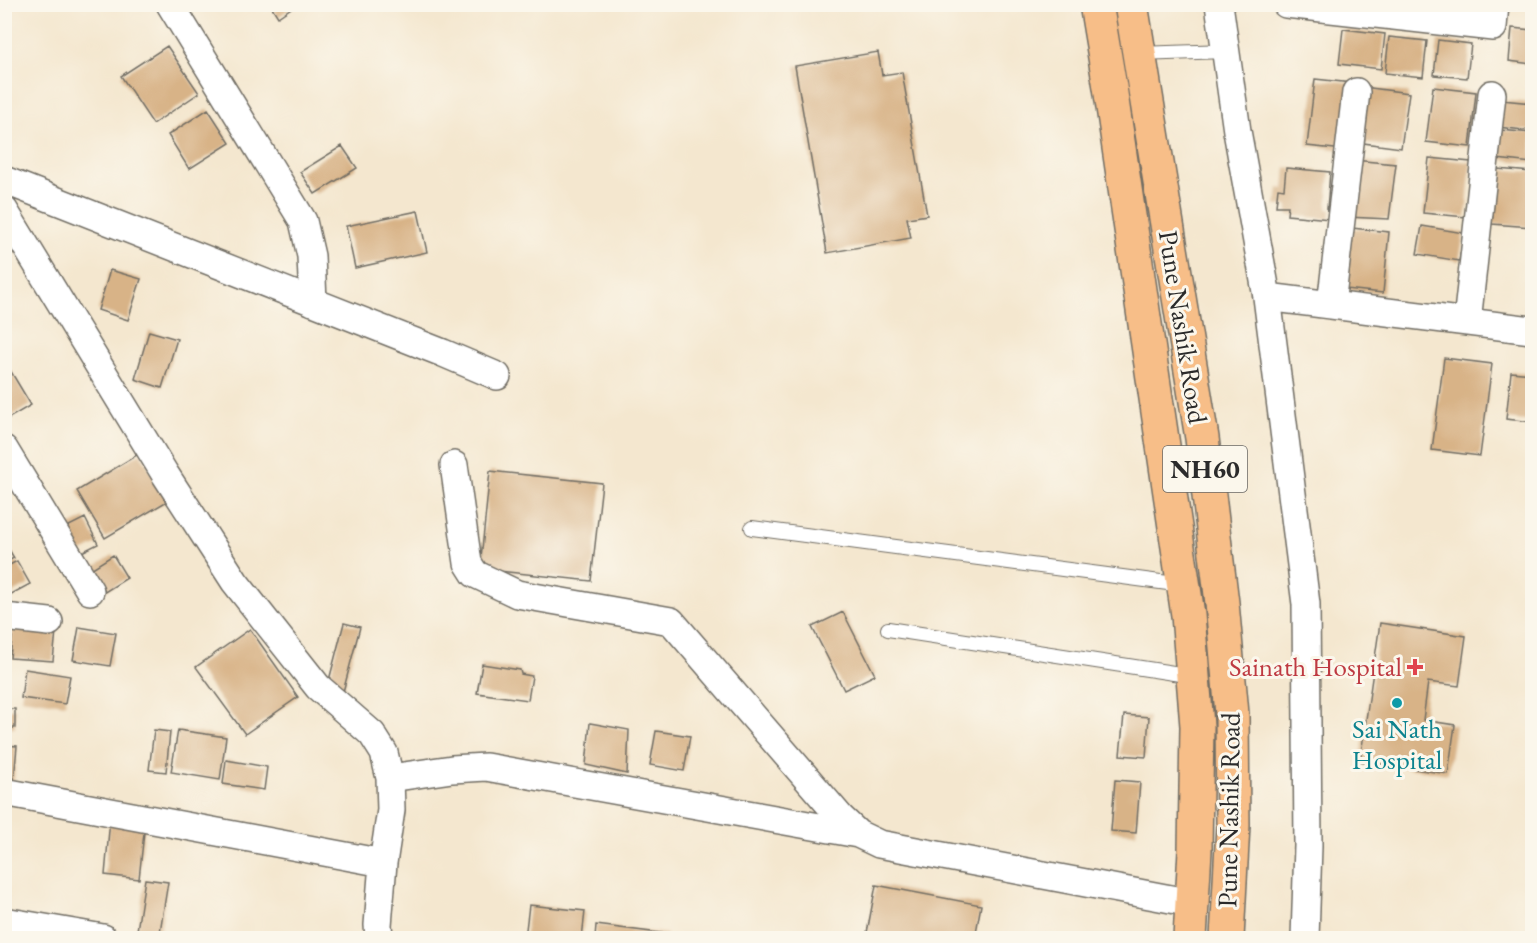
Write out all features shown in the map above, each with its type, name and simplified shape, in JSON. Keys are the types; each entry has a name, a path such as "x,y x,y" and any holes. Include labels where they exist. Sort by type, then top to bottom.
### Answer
{"highway":[{"name":"Pune Nashik Road","path":"1096,4 1114,111 1183,585 1193,676 1197,726 1190,939"},
{"name":"Pune Nashik Road","path":"1131,4 1202,438 1222,603 1232,714 1233,825 1227,939"}],"street":[{"path":"170,4 303,221 311,256 313,302"},
{"path":"1219,4 1237,131 1267,297 1306,604 1308,846 1305,939"},
{"path":"1286,4 1334,7 1492,27 1495,4"},
{"path":"1331,305 1356,92"},
{"path":"1467,322 1492,94"},
{"path":"4,180 497,376"},
{"path":"4,210 165,474 235,582 318,687 372,734 384,753 390,778 391,810 383,863 379,939"},
{"path":"1267,297 1533,330"},
{"path":"4,449 90,591"},
{"path":"454,465 468,563 475,574 517,594 671,621 841,818 858,834"},
{"path":"4,617 50,622"},
{"path":"390,778 486,767 858,834 879,844 1192,903"},
{"path":"4,792 383,863"},
{"path":"4,921 103,939"}],"lane":[{"path":"1139,54 1226,51"},
{"path":"752,528 1183,585"},
{"path":"888,629 1193,676"}],"building":[{"path":"270,4 297,4 278,17"},
{"path":"1512,28 1532,30 1532,64 1509,61"},
{"path":"1343,29 1385,34 1381,69 1339,64"},
{"path":"1389,37 1427,41 1423,77 1385,73"},
{"path":"1438,40 1471,44 1467,78 1434,75"},
{"path":"167,46 199,93 153,124 121,76"},
{"path":"878,52 882,75 902,72 927,215 907,218 911,238 827,253 795,66"},
{"path":"1315,79 1352,83 1344,150 1307,146"},
{"path":"1363,87 1409,93 1401,148 1356,142"},
{"path":"1433,87 1476,92 1470,147 1426,142"},
{"path":"1502,100 1532,103 1532,131 1498,127"},
{"path":"208,109 230,143 189,169 168,135"},
{"path":"1500,130 1532,133 1532,163 1497,159"},
{"path":"342,146 357,168 315,194 300,172"},
{"path":"1429,158 1471,162 1466,217 1423,213"},
{"path":"1353,160 1396,164 1389,219 1347,217"},
{"path":"1286,168 1330,172 1327,209 1331,210 1330,219 1287,215 1288,206 1276,206 1278,188 1284,189"},
{"path":"1497,169 1532,172 1532,227 1492,224"},
{"path":"418,211 427,252 355,268 346,226"},
{"path":"1422,226 1464,233 1459,261 1417,254"},
{"path":"1342,227 1389,232 1383,293 1336,288"},
{"path":"110,270 141,279 128,320 98,310"},
{"path":"149,331 177,339 162,388 135,379"},
{"path":"1444,358 1492,364 1480,456 1432,450"},
{"path":"4,360 31,405 4,421"},
{"path":"1511,372 1532,374 1532,422 1506,419"},
{"path":"140,453 169,500 105,538 77,491"},
{"path":"490,471 602,483 591,581 480,569"},
{"path":"85,518 98,544 70,558 57,532"},
{"path":"4,541 14,558 4,563"},
{"path":"113,555 127,578 100,595 86,572"},
{"path":"17,561 30,584 4,598 4,568"},
{"path":"843,612 875,675 844,690 812,627"},
{"path":"344,623 360,627 343,692 327,688"},
{"name":"Sai Nath Hospital","path":"1380,623 1466,636 1459,686 1428,682 1423,720 1455,725 1448,774 1360,761"},
{"path":"79,627 116,633 110,666 73,660"},
{"path":"13,628 56,631 53,661 10,658"},
{"path":"250,629 298,697 245,734 196,667"},
{"path":"482,664 520,670 521,674 532,676 528,700 477,693"},
{"path":"25,669 70,676 65,704 21,698"},
{"path":"4,709 15,709 15,728 4,728"},
{"path":"1124,715 1149,717 1146,757 1120,755"},
{"path":"590,723 629,730 627,774 586,765"},
{"path":"154,730 170,732 166,772 149,770"},
{"path":"178,730 226,737 220,780 171,772"},
{"path":"656,731 690,736 684,771 650,765"},
{"path":"4,745 17,746 13,791 4,790"},
{"path":"226,760 267,767 264,790 223,784"},
{"path":"1115,780 1140,782 1136,833 1111,831"},
{"path":"110,819 145,823 139,879 105,875"},
{"path":"145,879 168,882 159,938 136,937"},
{"path":"876,885 981,905 975,938 866,938"},
{"path":"529,905 585,911 582,938 525,938"},
{"path":"596,925 667,934 667,938 595,938"},
{"path":"4,935 23,937 23,938 4,938"}],"place":[{"name":"Sainath Hospital","path":"1415,667"},
{"name":"Sai Nath Hospital","path":"1397,703"}]}
